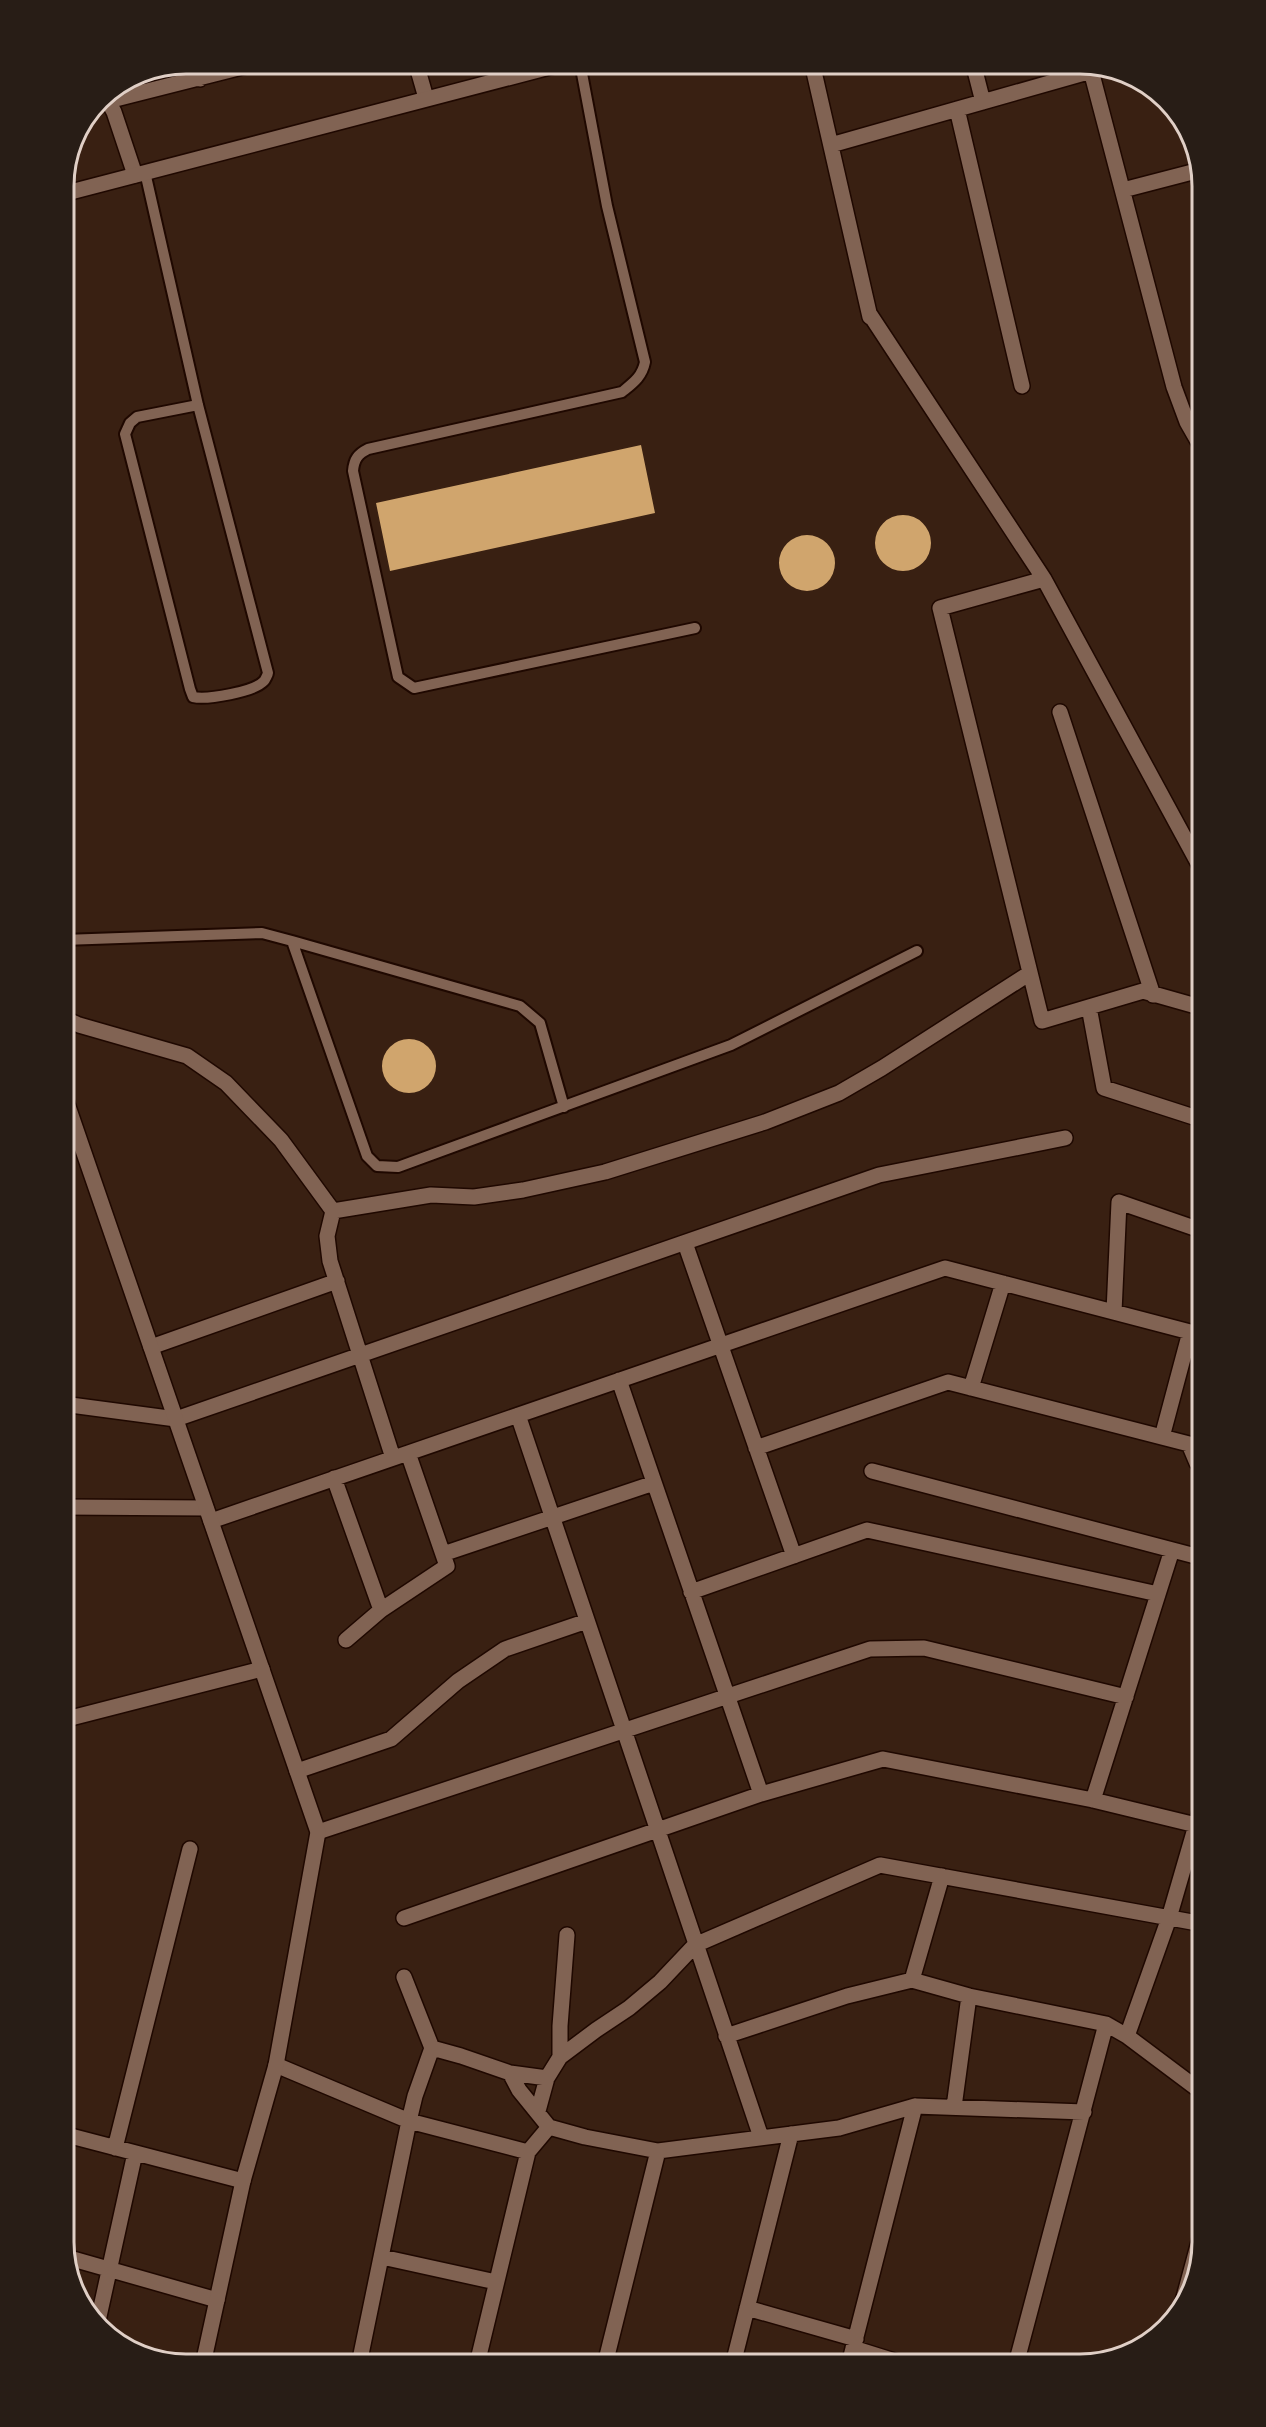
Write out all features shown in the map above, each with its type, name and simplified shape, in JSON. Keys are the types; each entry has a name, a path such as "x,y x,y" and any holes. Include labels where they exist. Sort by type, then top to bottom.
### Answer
{"street":[{"path":"198,74 200,79"},
{"path":"117,97 218,74"},
{"path":"419,74 426,98"},
{"path":"74,191 521,74"},
{"path":"815,74 870,315 1044,579 1192,852"},
{"path":"976,74 983,102"},
{"path":"831,145 1074,74"},
{"path":"1096,75 1174,387 1192,431"},
{"path":"106,106 140,174"},
{"path":"957,110 1022,386"},
{"path":"1123,190 1192,172"},
{"path":"1044,579 940,608 1042,1022 1143,992 1192,1005"},
{"path":"1060,712 1153,994"},
{"path":"333,1210 431,1195 474,1197 523,1190 605,1172 765,1122 839,1093 901,1056 1030,972"},
{"path":"1089,1008 1104,1088 1192,1116"},
{"path":"74,1024 187,1056 226,1083 281,1140 333,1210 327,1236 330,1261 393,1458"},
{"path":"74,1124 318,1832 276,2065 243,2181 205,2353"},
{"path":"74,1405 176,1419 879,1175 1065,1138"},
{"path":"1114,1312 1119,1202 1192,1227"},
{"path":"685,1243 794,1556"},
{"path":"74,1508 209,1515 334,1478 945,1268 1190,1332 1162,1437"},
{"path":"151,1347 337,1281"},
{"path":"971,1388 1003,1283"},
{"path":"1186,1348 1192,1350"},
{"path":"619,1380 761,1794"},
{"path":"756,1448 948,1382 1188,1444 1192,1452"},
{"path":"518,1415 761,2137"},
{"path":"346,1640 381,1610 447,1566 408,1453"},
{"path":"872,1471 1192,1555"},
{"path":"334,1478 381,1610"},
{"path":"443,1554 654,1483"},
{"path":"692,1592 867,1530 1158,1594"},
{"path":"1093,1800 1172,1550"},
{"path":"297,1770 391,1739 458,1680 506,1650 587,1621"},
{"path":"318,1832 870,1649 924,1648 1126,1697"},
{"path":"74,1717 262,1669"},
{"path":"404,1918 761,1794 883,1759 1093,1800 1192,1824"},
{"path":"1127,2036 1169,1918 1192,1839"},
{"path":"115,2148 190,1849"},
{"path":"538,2111 547,2078 560,2056 629,2008 660,1982 695,1945 880,1865 1192,1922"},
{"path":"912,1980 942,1876"},
{"path":"560,2056 567,1935"},
{"path":"361,2353 409,2121 432,2048 404,1977"},
{"path":"726,2036 847,1996 912,1980 969,1996 1106,2024 1127,2036 1192,2085"},
{"path":"954,2107 969,1996"},
{"path":"1019,2354 1106,2024"},
{"path":"432,2048 510,2073 547,2078"},
{"path":"276,2065 409,2121 528,2152"},
{"path":"510,2073 519,2090 549,2127 585,2137 658,2151 838,2128 915,2106 1084,2112"},
{"path":"852,2354 915,2106"},
{"path":"479,2353 528,2152 549,2127"},
{"path":"736,2354 791,2134"},
{"path":"74,2137 243,2181"},
{"path":"608,2353 658,2151"},
{"path":"100,2313 135,2153"},
{"path":"382,2257 496,2282"},
{"path":"75,2260 217,2300"},
{"path":"747,2308 878,2354"}],"lane":[{"path":"582,74 607,206 645,362 643,371 637,380 622,392 368,448 360,453 354,462 353,471 398,677 414,688 695,628"},
{"path":"140,174 268,673 264,681 255,687 204,699 193,697 190,689 125,434 130,423 137,417 198,405"},
{"path":"74,940 262,933 520,1006 540,1023 564,1107"},
{"path":"292,941 367,1156 377,1166 398,1167 731,1045 917,951"}],"building":[{"path":"641,445 655,513 390,571 376,503"},
{"path":"897,515 909,515 923,523 931,537 929,554 923,563 909,571 897,571 880,559 875,549 875,537 887,520"},
{"path":"802,535 812,535 827,543 833,552 835,563 833,574 827,583 812,591 802,591 791,586 784,579 779,568 779,558 784,547 791,540"},
{"path":"404,1039 414,1039 424,1043 432,1051 436,1066 432,1081 424,1089 414,1093 404,1093 394,1089 386,1081 382,1071 382,1061 386,1051 394,1043"}]}
